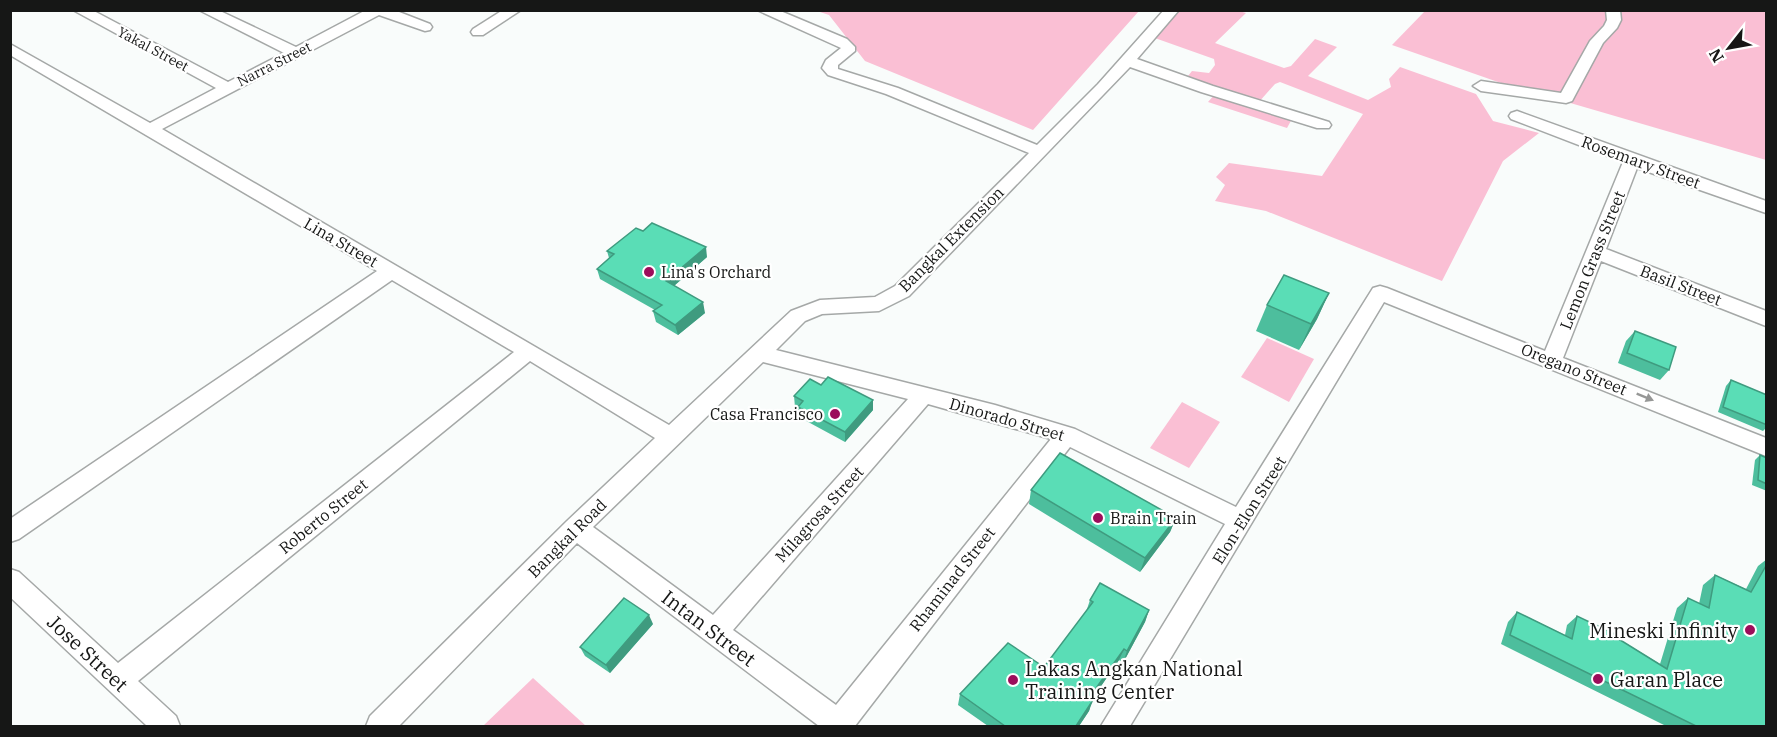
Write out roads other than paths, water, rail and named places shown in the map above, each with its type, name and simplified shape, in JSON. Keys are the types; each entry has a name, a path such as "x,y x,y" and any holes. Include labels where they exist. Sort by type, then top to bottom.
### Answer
{"street":[{"name":"Yakal Street","path":"80,10 226,88"},
{"path":"206,10 296,53"},
{"name":"Narra Street","path":"150,129 379,10"},
{"path":"379,10 425,27"},
{"path":"478,32 514,10"},
{"path":"764,10 842,42 848,47 848,51 831,63 830,68 833,72 884,88 1040,152"},
{"name":"Bangkal Extension","path":"759,353 798,316 819,307 879,304 902,291 1066,126 1128,61 1172,10"},
{"path":"1481,86 1566,98 1597,41 1610,28 1614,20 1613,10"},
{"name":"Lina Street","path":"10,48 529,351 670,437"},
{"path":"1128,61 1207,89 1323,124"},
{"name":"Rosemary Street","path":"1516,116 1632,160 1767,207"},
{"name":"Lemon Grass Street","path":"1552,359 1632,160"},
{"name":"Basil Street","path":"1595,252 1767,319"},
{"path":"10,532 391,271"},
{"name":"Oregano Street","path":"1380,293 1552,359 1767,447"},
{"name":"Elon-Elon Street","path":"1116,726 1380,293"},
{"name":"Roberto Street","path":"117,681 529,351"},
{"name":"Dinorado Street","path":"759,353 995,413 1067,435 1242,521"},
{"name":"Bangkal Road","path":"380,726 576,528 759,353"},
{"name":"Milagrosa Street","path":"714,632 923,396"},
{"name":"Rhaminad Street","path":"839,725 1067,435"},
{"name":"Intan Street","path":"576,528 839,725"},
{"name":"Jose Street","path":"10,580 166,726"}],"place":[{"name":"Lina's Orchard","path":"649,272"},
{"name":"Casa Francisco","path":"835,414"},
{"name":"Brain Train","path":"1098,518"},
{"name":"Mineski Infinity","path":"1750,630"},
{"name":"Garan Place","path":"1598,679"},
{"name":"Lakas Angkan National Training Center","path":"1013,680"}]}
